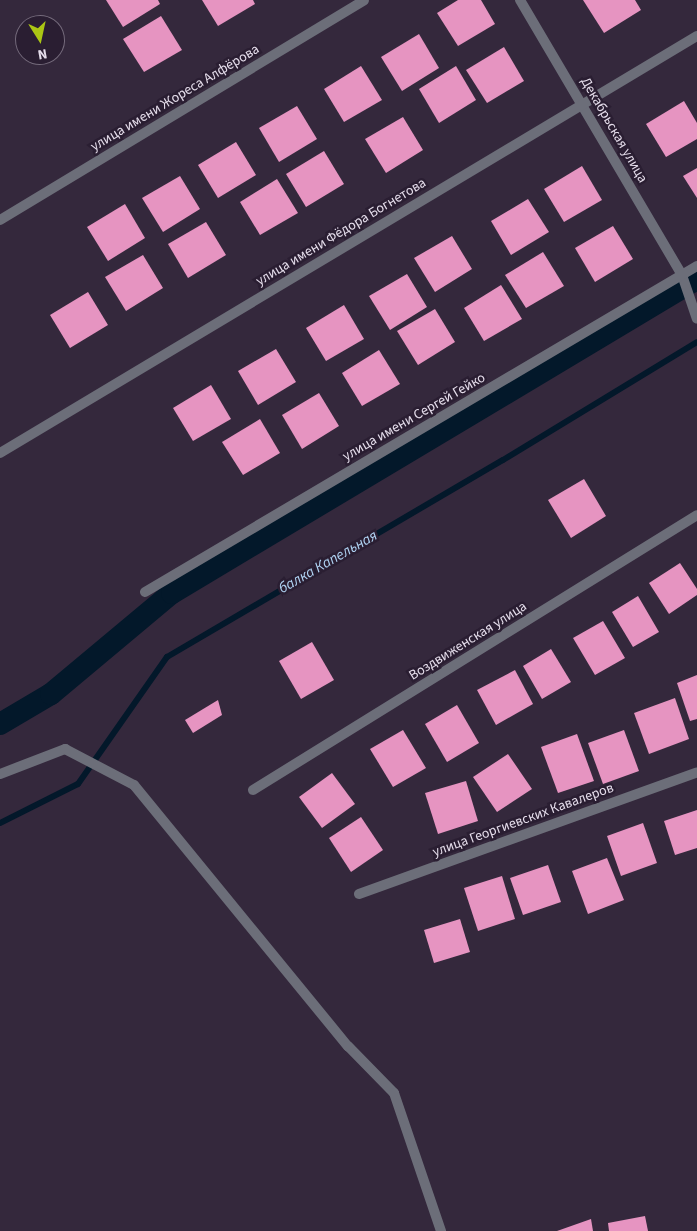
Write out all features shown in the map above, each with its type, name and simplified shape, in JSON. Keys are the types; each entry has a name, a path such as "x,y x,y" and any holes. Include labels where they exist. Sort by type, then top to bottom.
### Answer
{"street":[{"name":"улица имени Жореса Алфёрова","path":"0,220 364,0"},
{"name":"Декабрьская улица","path":"520,0 682,275 697,319"},
{"name":"улица имени Фёдора Богнетова","path":"0,453 582,103 697,36"},
{"name":"улица имени Сергей Гейко","path":"145,592 697,266"},
{"name":"Воздвиженская улица","path":"253,790 697,515"},
{"path":"0,774 64,749 134,785 348,1046 394,1093 441,1231"},
{"name":"улица Георгиевских Кавалеров","path":"359,894 697,772"}],"building":[{"path":"106,0 158,0 160,4 123,27"},
{"path":"202,0 253,0 255,4 218,26"},
{"path":"458,0 481,0 495,24 458,46 437,13"},
{"path":"583,0 635,0 641,10 604,33"},
{"path":"161,16 182,50 144,72 123,39"},
{"path":"419,34 439,68 402,91 381,57"},
{"path":"504,47 524,81 487,103 466,70"},
{"path":"361,66 382,100 344,122 324,89"},
{"path":"456,66 476,100 439,123 419,89"},
{"path":"684,101 697,123 697,139 666,157 646,124"},
{"path":"297,106 317,139 279,162 259,128"},
{"path":"403,117 423,150 386,173 365,139"},
{"path":"236,142 256,175 218,198 198,165"},
{"path":"324,151 344,184 306,207 286,174"},
{"path":"582,166 602,200 564,222 544,189"},
{"path":"697,168 697,198 683,176"},
{"path":"180,176 200,209 163,232 142,198"},
{"path":"277,179 298,213 260,235 240,202"},
{"path":"528,199 549,232 511,255 491,221"},
{"path":"125,204 145,238 108,261 87,227"},
{"path":"206,222 226,255 188,278 168,244"},
{"path":"613,226 633,259 595,282 575,248"},
{"path":"452,236 472,269 435,292 414,258"},
{"path":"543,252 564,286 526,308 505,275"},
{"path":"143,255 163,288 126,311 105,277"},
{"path":"407,274 427,307 390,330 369,296"},
{"path":"501,285 522,319 484,341 464,308"},
{"path":"88,292 108,325 70,348 50,315"},
{"path":"344,305 364,339 326,361 306,328"},
{"path":"435,309 455,342 418,365 397,331"},
{"path":"276,349 296,382 258,405 238,371"},
{"path":"379,350 400,384 362,406 342,373"},
{"path":"211,385 231,419 193,441 173,408"},
{"path":"319,393 339,426 302,449 282,415"},
{"path":"260,419 280,453 243,475 222,442"},
{"path":"584,479 606,516 571,538 548,500"},
{"path":"680,563 697,589 697,595 669,614 649,583"},
{"path":"638,596 659,632 633,647 612,612"},
{"path":"603,621 625,658 595,675 573,638"},
{"path":"312,642 334,680 301,699 279,661"},
{"path":"551,649 571,682 542,699 523,666"},
{"path":"515,670 533,704 496,725 477,690"},
{"path":"697,675 697,719 690,721 677,683"},
{"path":"675,698 689,739 649,754 634,713"},
{"path":"218,700 222,715 193,733 185,720"},
{"path":"457,705 479,743 447,762 425,724"},
{"path":"403,730 426,768 393,787 370,749"},
{"path":"624,730 639,771 603,784 588,743"},
{"path":"577,734 594,781 558,793 541,747"},
{"path":"508,754 532,789 497,812 473,777"},
{"path":"332,773 355,804 322,828 299,797"},
{"path":"466,781 478,821 438,834 425,793"},
{"path":"697,810 697,848 675,855 664,821"},
{"path":"361,817 383,850 351,872 329,838"},
{"path":"643,823 657,863 621,876 607,836"},
{"path":"607,858 624,900 588,914 572,871"},
{"path":"548,865 561,902 523,915 510,878"},
{"path":"502,876 515,919 478,931 464,888"},
{"path":"460,919 470,952 434,963 424,930"},
{"path":"645,1216 648,1231 609,1231 608,1223"},
{"path":"591,1219 593,1231 557,1231"}],"waterway":[{"path":"0,724 51,694 172,593 697,279"},
{"name":"балка Капельная","path":"0,823 78,784 167,657 503,460 697,342"}]}
